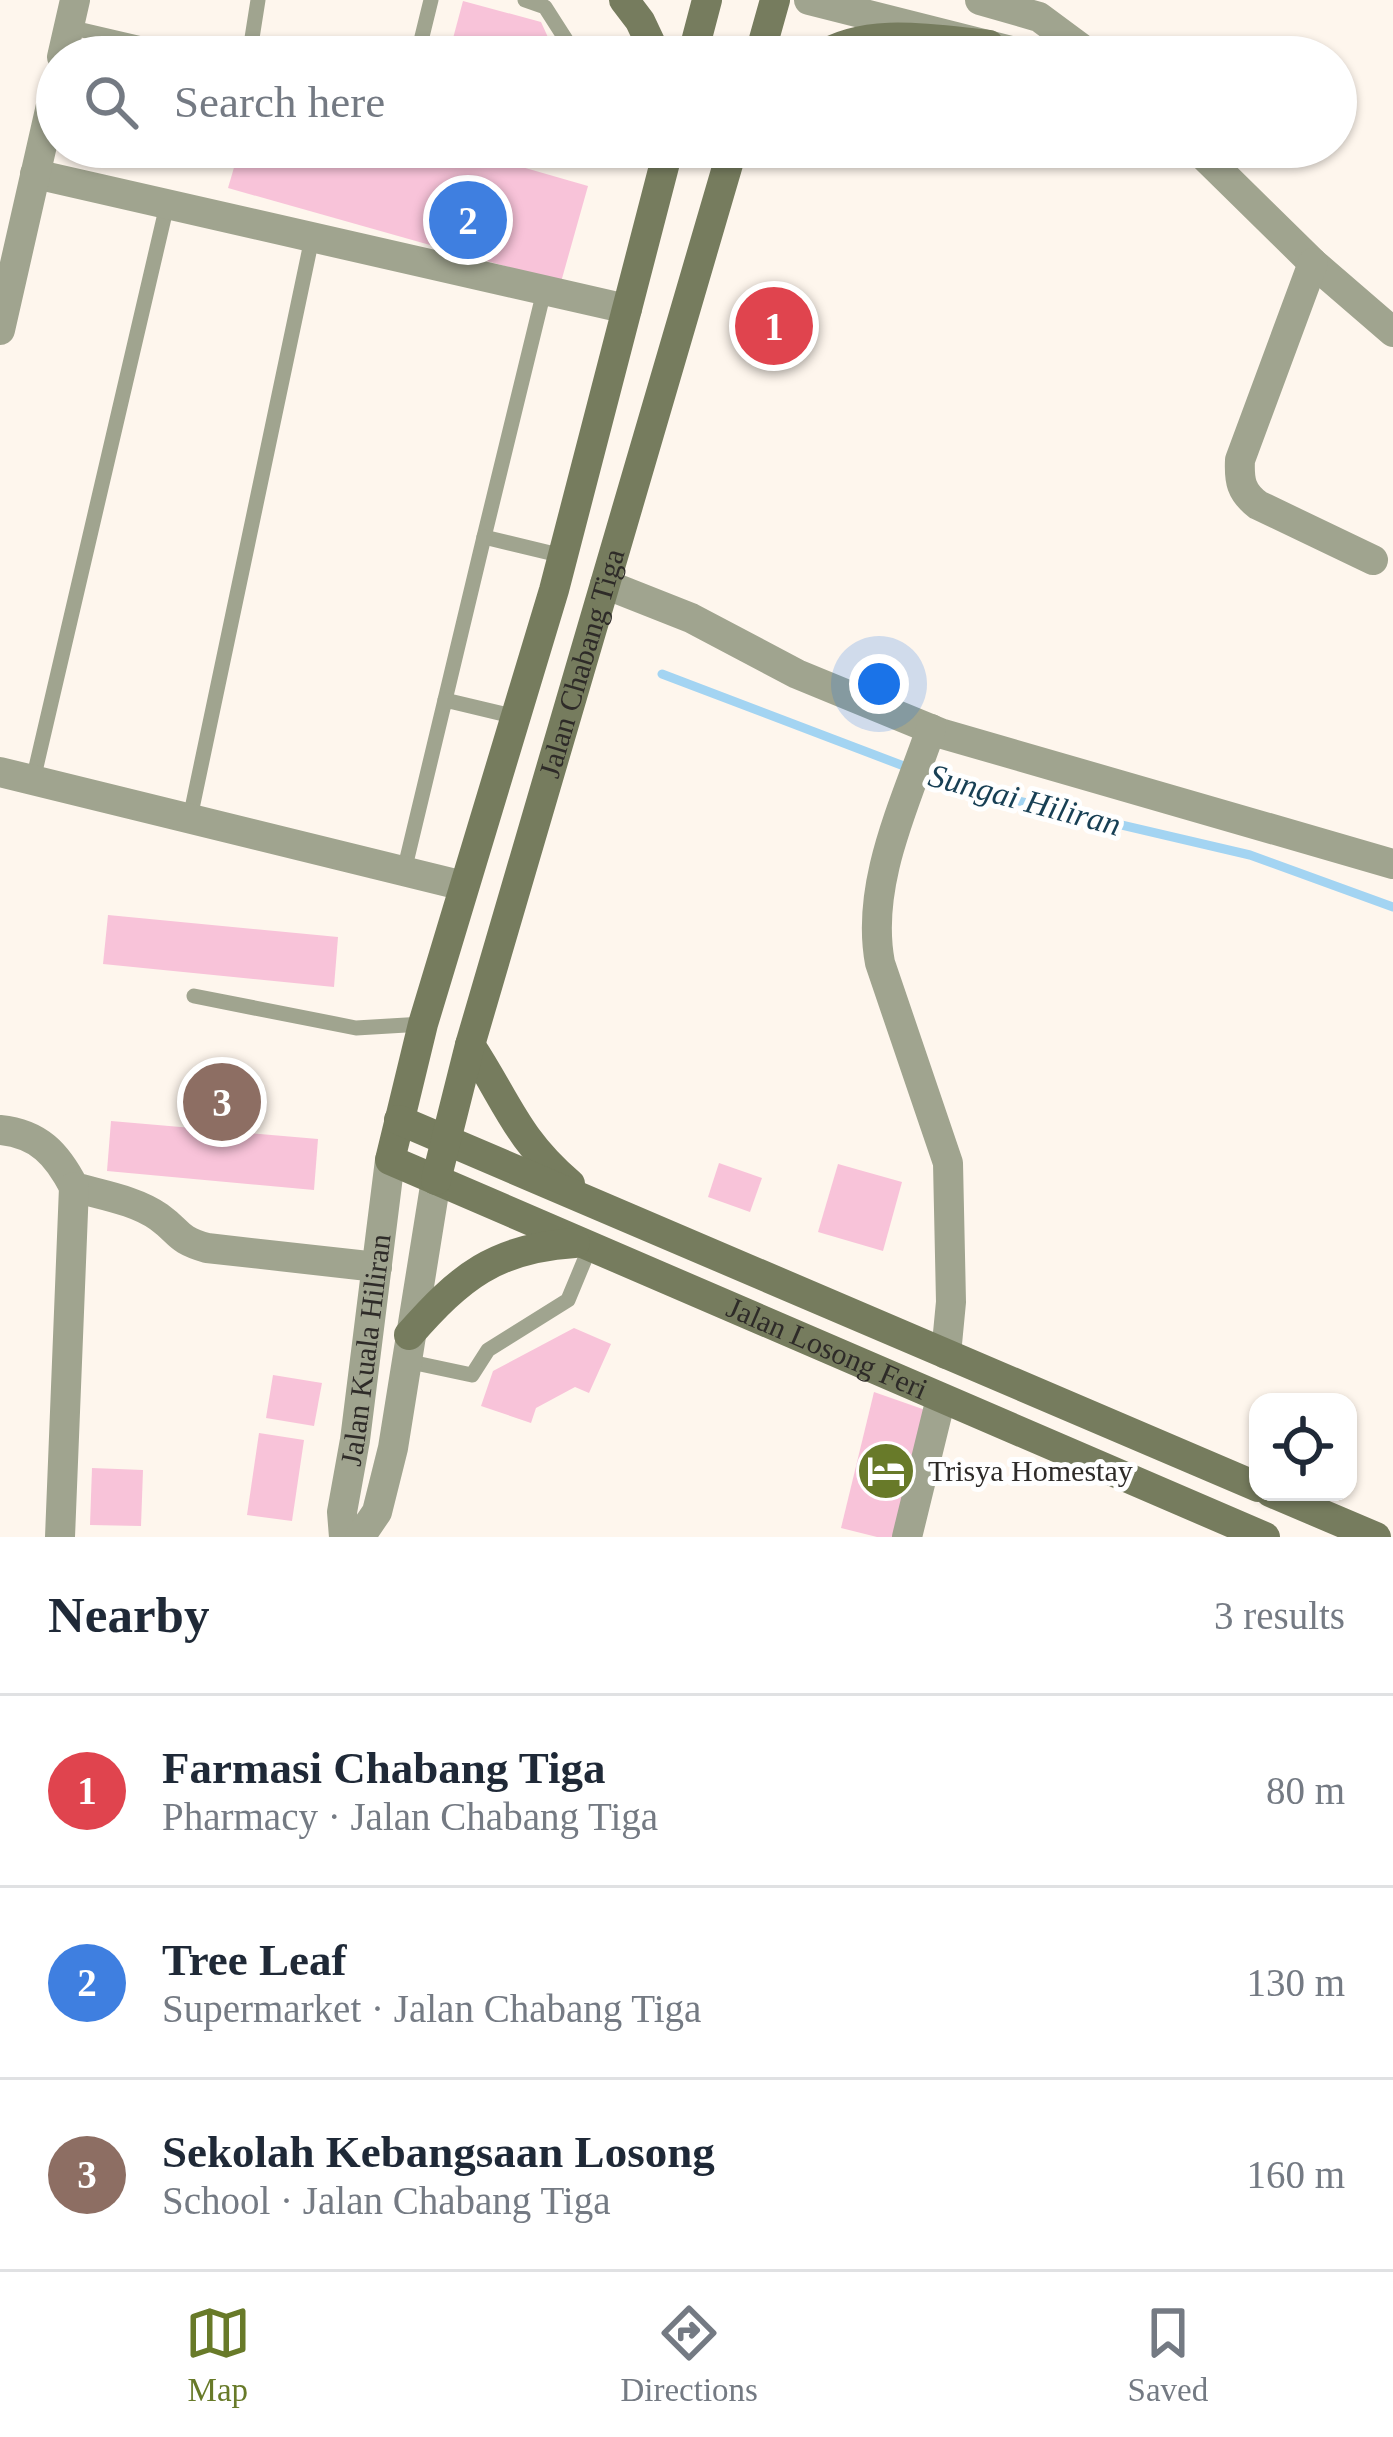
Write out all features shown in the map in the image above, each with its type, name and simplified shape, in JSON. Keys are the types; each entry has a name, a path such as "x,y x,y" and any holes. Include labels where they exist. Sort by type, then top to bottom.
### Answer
{"main road":[{"path":"624,0 645,36"},
{"path":"698,36 707,0"},
{"path":"765,36 776,0"},
{"name":"Jalan Chabang Tiga","path":"390,1160 423,1024 554,590 661,168"},
{"name":"Jalan Chabang Tiga","path":"436,1180 470,1045 727,168"},
{"path":"470,1045 506,1111 539,1157 593,1203"},
{"name":"Jalan Losong Feri","path":"399,1120 1249,1483"},
{"name":"Jalan Losong Feri","path":"390,1160 1265,1537"},
{"path":"408,1348 448,1291 490,1260 542,1245 586,1245"},
{"path":"1291,1501 1376,1537"}],"street":[{"path":"809,0 953,36"},
{"path":"980,0 1051,9 1075,36"},
{"path":"1027,36 1051,9"},
{"path":"0,330 11,227 36,168"},
{"path":"1216,168 1312,263 1393,332"},
{"path":"35,174 627,309"},
{"path":"1312,263 1240,460 1240,480 1245,496 1258,505 1373,560"},
{"path":"602,595 691,618 797,674 931,729 1393,863"},
{"path":"931,729 886,862 875,935 880,963 948,1163 946,1354"},
{"path":"0,772 464,886"},
{"path":"0,1130 20,1132 44,1144 61,1162 74,1187 60,1537"},
{"name":"Jalan Kuala Hiliran","path":"344,1537 342,1512 390,1160"},
{"name":"Jalan Kuala Hiliran","path":"359,1537 377,1512 393,1448 436,1180"},
{"path":"74,1187 140,1207 161,1218 181,1240 207,1248 377,1267"},
{"path":"907,1537 941,1397"}],"lane":[{"path":"252,36 258,0"},
{"path":"422,36 430,0"},
{"path":"525,0 545,7 564,36"},
{"path":"69,28 105,36"},
{"path":"33,780 167,205"},
{"path":"190,818 312,238"},
{"path":"404,871 544,291"},
{"path":"484,537 563,556"},
{"path":"445,700 520,710"},
{"path":"194,996 356,1028 423,1024"},
{"path":"408,1348 472,1375 488,1350 568,1300 586,1245"}],"building":[{"path":"463,1 541,22 547,36 454,36"},
{"path":"234,168 525,168 588,186 561,282 228,188"},
{"path":"108,915 338,937 334,987 103,964"},
{"path":"111,1121 318,1139 314,1190 107,1171"},
{"path":"719,1163 762,1178 750,1212 708,1197"},
{"path":"838,1164 902,1182 883,1251 818,1232"},
{"path":"574,1328 611,1344 589,1393 575,1387 536,1408 531,1423 481,1406 493,1371"},
{"path":"273,1375 322,1383 314,1426 266,1418"},
{"name":"Trisya Homestay","path":"874,1392 934,1413 899,1537 841,1528"},
{"path":"259,1433 304,1440 292,1521 247,1515"},
{"path":"92,1468 143,1470 141,1526 90,1525"}],"waterway":[{"name":"Sungai Hiliran","path":"662,674 959,787 1250,855 1393,907"}],"place":[{"name":"Tree Leaf","path":"468,220"},
{"name":"Farmasi Chabang Tiga","path":"774,326"},
{"name":"Sekolah Kebangsaan Losong","path":"222,1102"},
{"name":"Trisya Homestay","path":"886,1471"}]}
